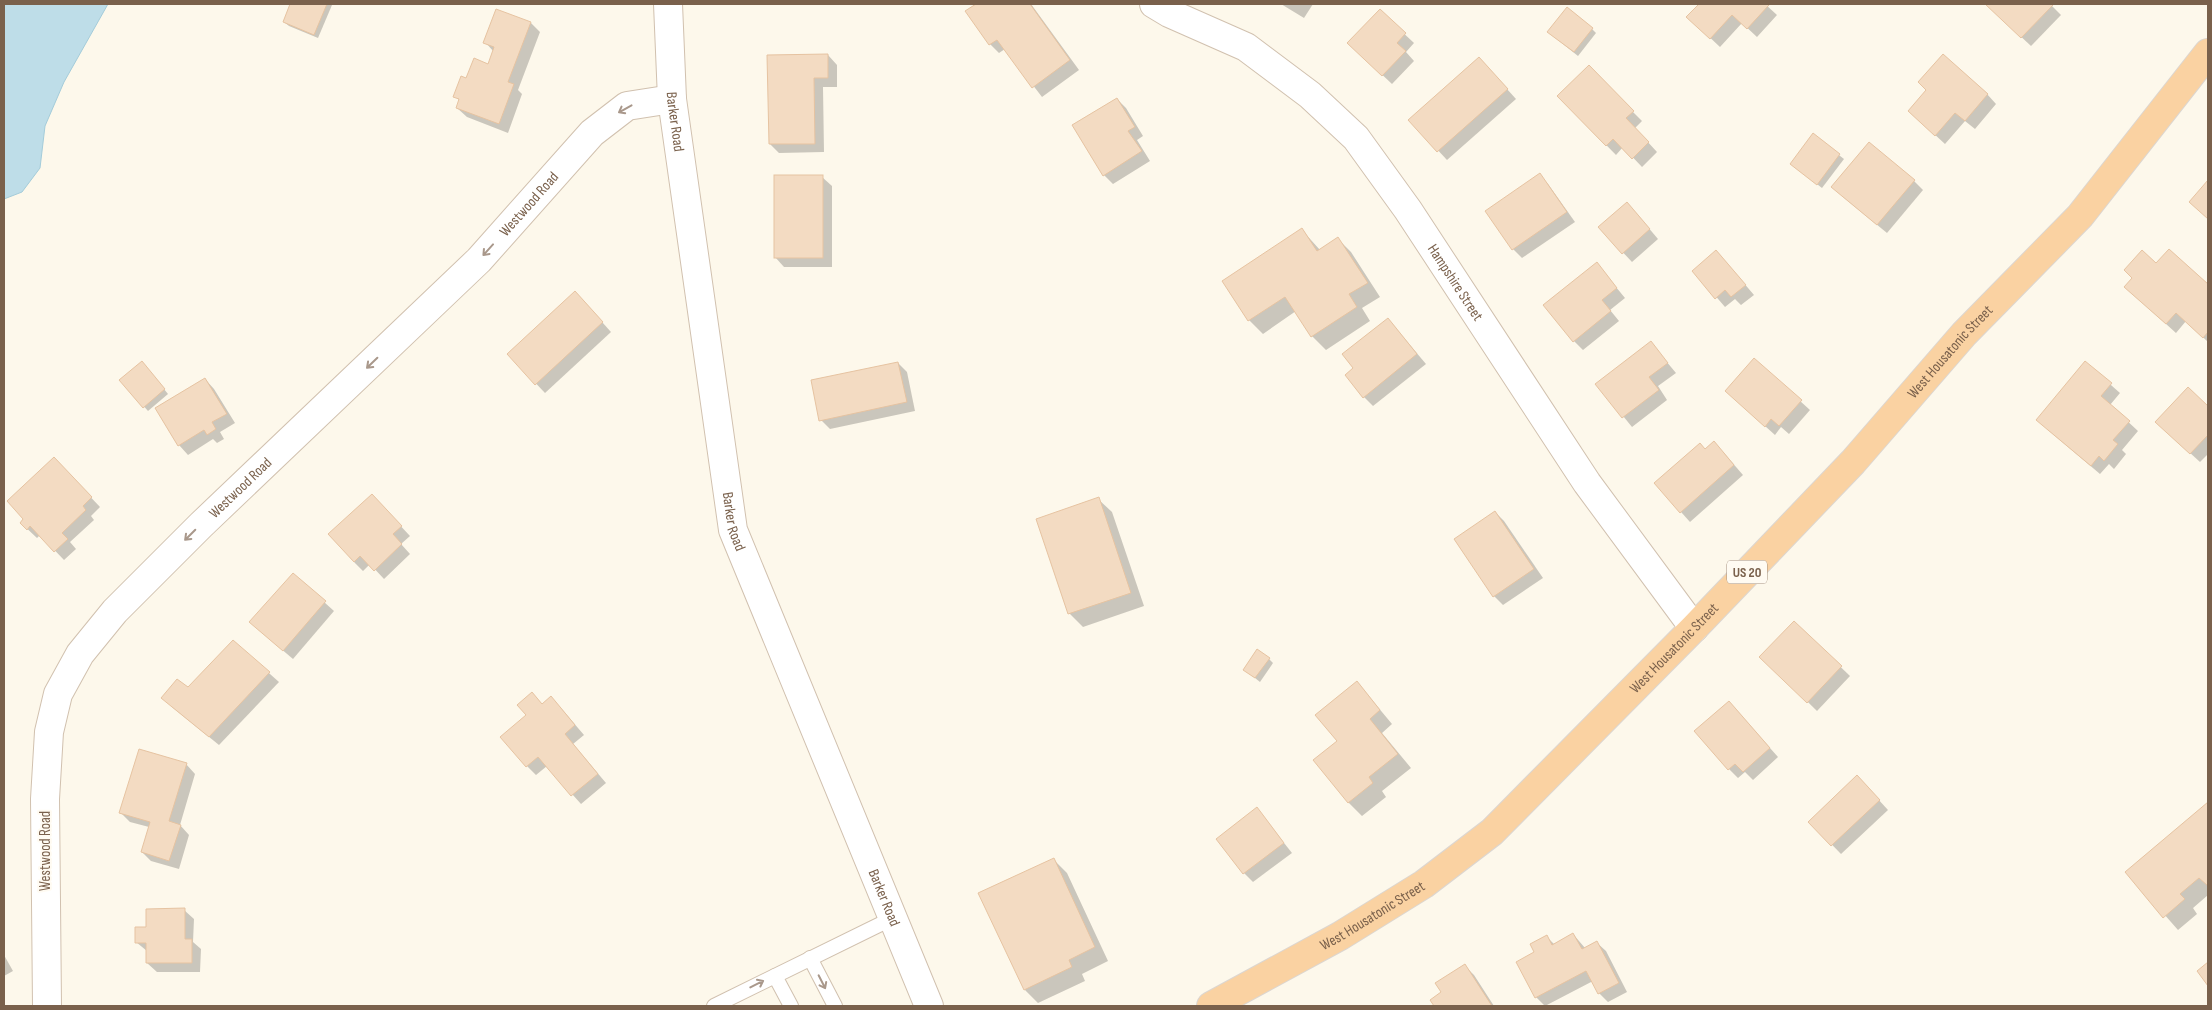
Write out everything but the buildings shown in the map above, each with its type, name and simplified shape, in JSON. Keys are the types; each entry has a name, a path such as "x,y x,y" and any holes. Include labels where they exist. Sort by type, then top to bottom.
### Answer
{"highway":[{"name":"West Housatonic Street","path":"1211,1006 1340,936 1415,889 1492,832 1694,628 1853,462 1964,334 2080,216 2208,53"}],"street":[{"name":"Barker Road","path":"668,4 672,99 733,530 929,1006"},
{"name":"Hampshire Street","path":"1154,4 1169,13 1246,47 1310,95 1356,138 1408,210 1587,483 1694,628"},
{"name":"Westwood Road","path":"47,1006 45,799 48,732 58,694 80,654 115,611 201,524 479,260 592,133 627,106 672,99"}],"lane":[{"path":"714,1006 892,918"},
{"path":"810,958 835,1006"},
{"path":"775,976 791,1006"}],"water":[{"path":"4,4 108,4 64,82 45,126 40,168 22,192 4,199"}]}
